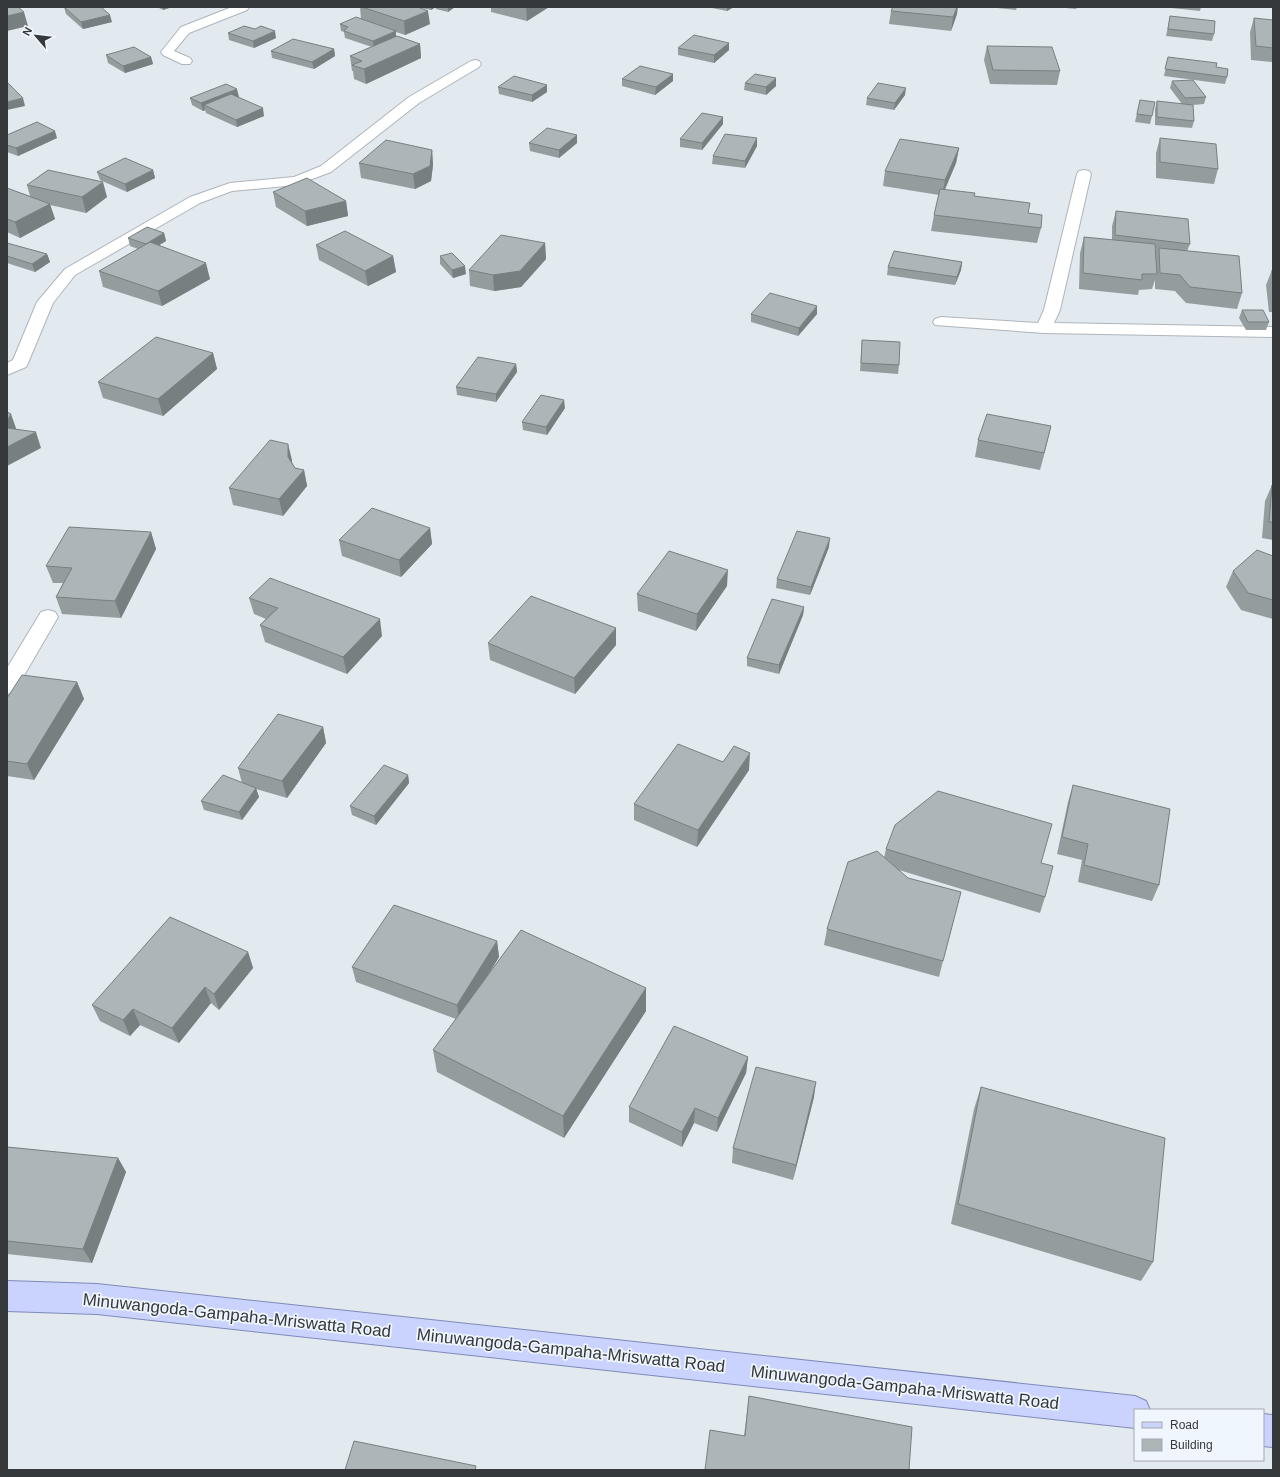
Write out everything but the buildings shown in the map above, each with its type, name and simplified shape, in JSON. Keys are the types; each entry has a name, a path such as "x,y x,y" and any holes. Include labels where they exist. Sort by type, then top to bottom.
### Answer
{"main road":[{"name":"Minuwangoda-Gampaha-Mriswatta Road","path":"7,1296 105,1300 1134,1412"}],"street":[{"path":"186,61 167,52 185,30 243,7"},
{"path":"7,370 20,362 45,302 70,272 194,200 230,187 296,181 326,169 414,100 475,64"},
{"path":"1044,328 1052,310 1084,174"},
{"path":"941,322 1044,328 1273,332"},
{"path":"7,686 48,617"}]}
